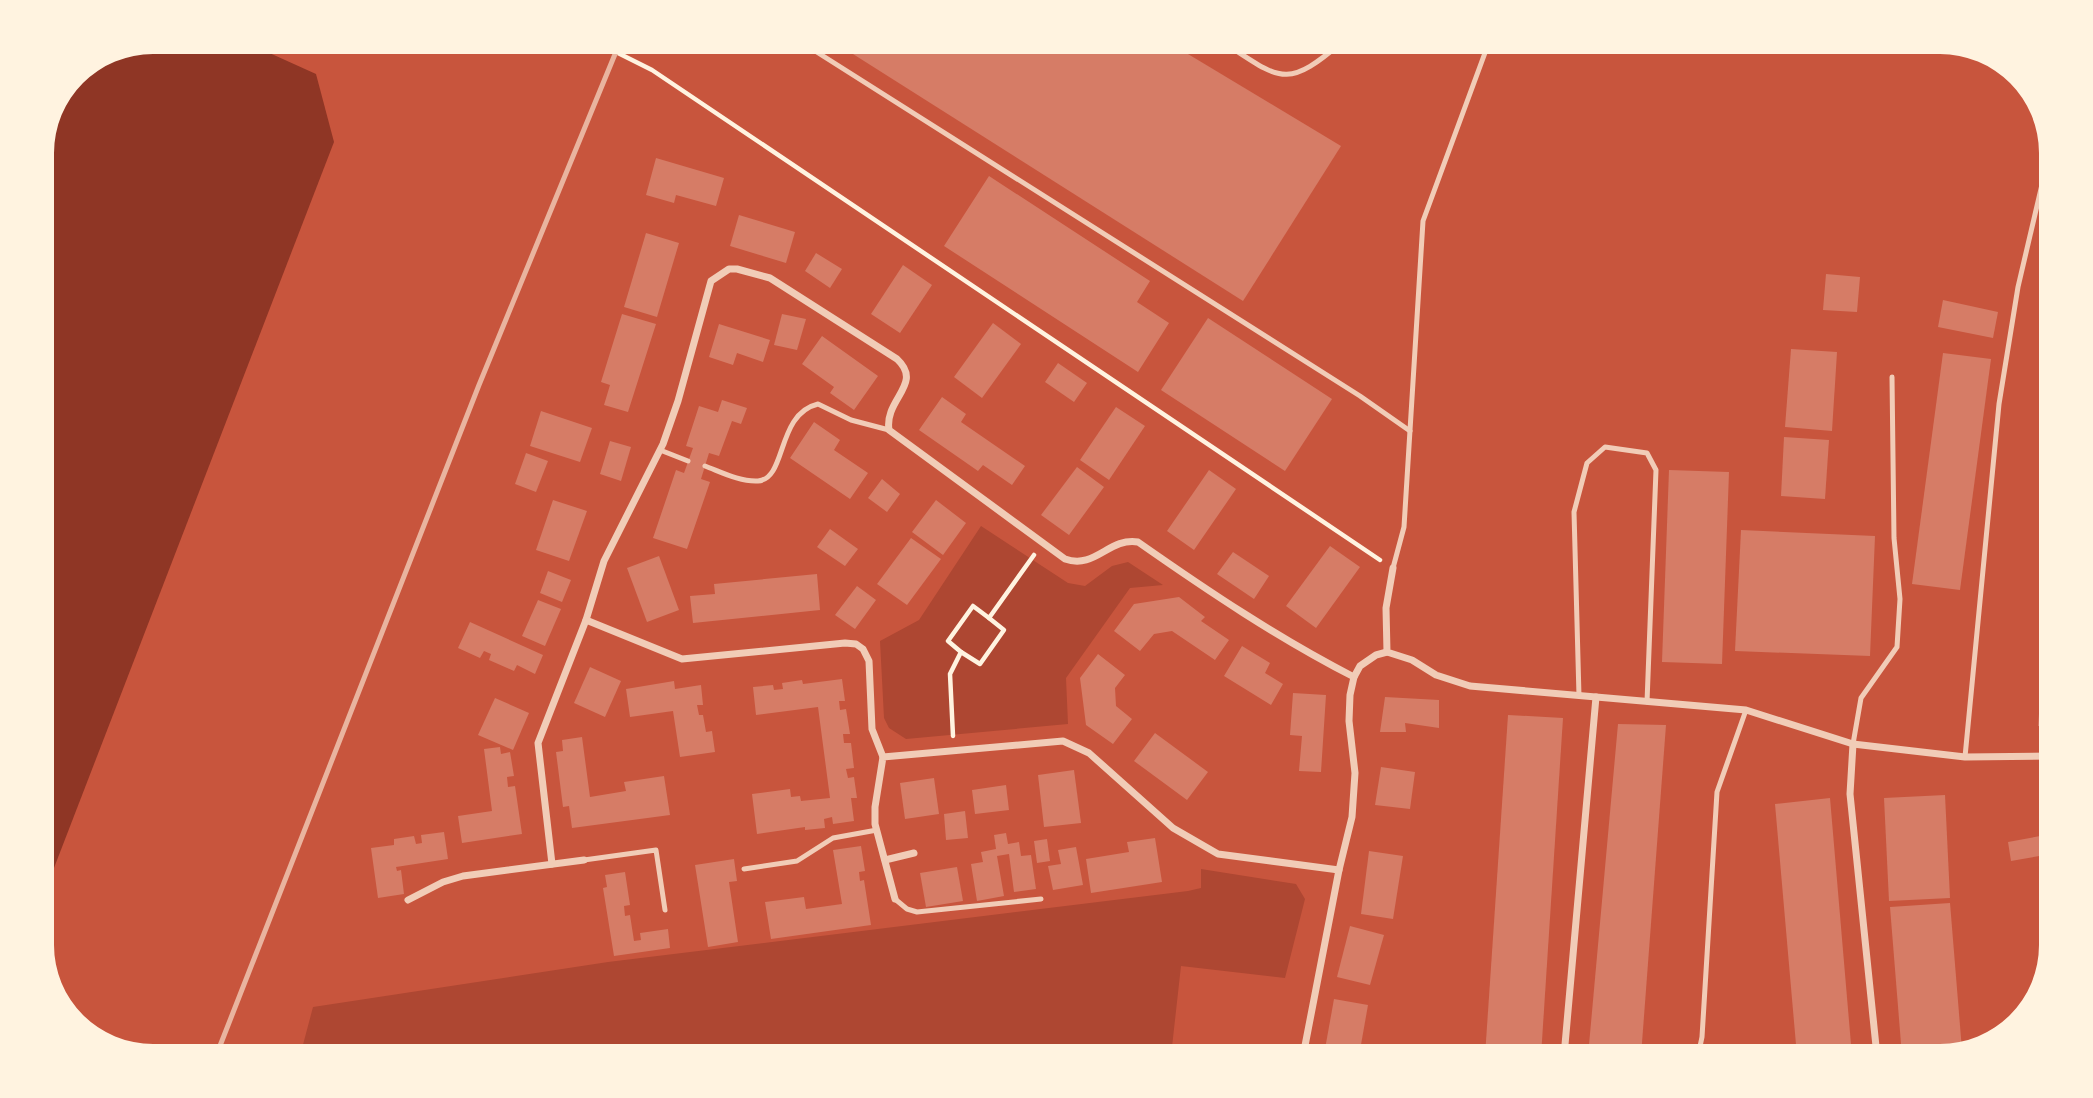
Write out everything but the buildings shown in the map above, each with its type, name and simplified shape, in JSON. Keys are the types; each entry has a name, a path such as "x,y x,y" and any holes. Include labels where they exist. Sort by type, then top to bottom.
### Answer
{"street":[{"path":"552,864 538,743 586,621 604,561 660,450 678,401 710,281 729,269 771,278 897,359 905,367 908,376 887,419 889,430 1065,559 1076,563 1085,562 1127,540 1138,542 1230,606 1354,677"},
{"path":"1387,652 1386,608 1392,568"},
{"path":"586,621 682,659 845,643 856,644 863,649 869,661 872,729 883,757 875,807 877,830 895,899"},
{"path":"1305,1044 1352,817 1355,773 1349,721 1350,695 1354,677 1367,659 1380,653 1387,652 1412,660 1436,675 1470,686 1746,710 1853,744 1965,757 2039,756"},
{"path":"1565,1044 1596,697"},
{"path":"883,757 1063,741 1089,753 1173,828 1218,854 1339,870"},
{"path":"1853,744 1850,794 1876,1044"},
{"path":"885,860 914,853"},
{"path":"408,900 443,882 463,876 584,860"}],"lane":[{"path":"820,54 1410,431"},
{"path":"1241,54 1269,72 1290,76 1315,65 1328,54"},
{"path":"1392,568 1404,527 1423,221 1485,54"},
{"path":"1965,757 1999,404 2018,287 2039,197"},
{"path":"1853,744 1861,698 1897,648 1900,599 1894,538 1892,377"},
{"path":"705,466 746,480 760,481 768,478 774,470 782,442 792,423 806,407 818,404 851,420 889,430"},
{"path":"1579,696 1574,512 1587,463 1605,447 1647,453 1656,470 1647,702"},
{"path":"660,450 688,461"},
{"path":"1701,1044 1717,792 1746,710"},
{"path":"744,869 797,861 833,838 877,830"},
{"path":"584,860 656,850 665,910"},
{"path":"895,899 907,909 917,912 1041,899"}],"path":[{"path":"620,54 652,70 1392,568"},
{"path":"989,618 1043,543"},
{"path":"973,606 989,618 1004,630 980,664 948,641 973,606"},
{"path":"954,750 950,674 961,652"}],"shaded area":[{"path":"272,54 316,74 334,142 54,868 54,147 62,115 83,83 115,62 134,56"},
{"path":"981,526 1068,583 1085,586 1112,566 1128,562 1163,585 1130,588 1066,678 1068,724 906,739 889,728 884,718 880,641 919,620"},
{"path":"1201,869 1296,884 1305,899 1285,978 1181,966 1172,1044 303,1044 313,1007 608,962 1201,888"}],"railway":[{"path":"221,1044 479,385 615,54"}]}
